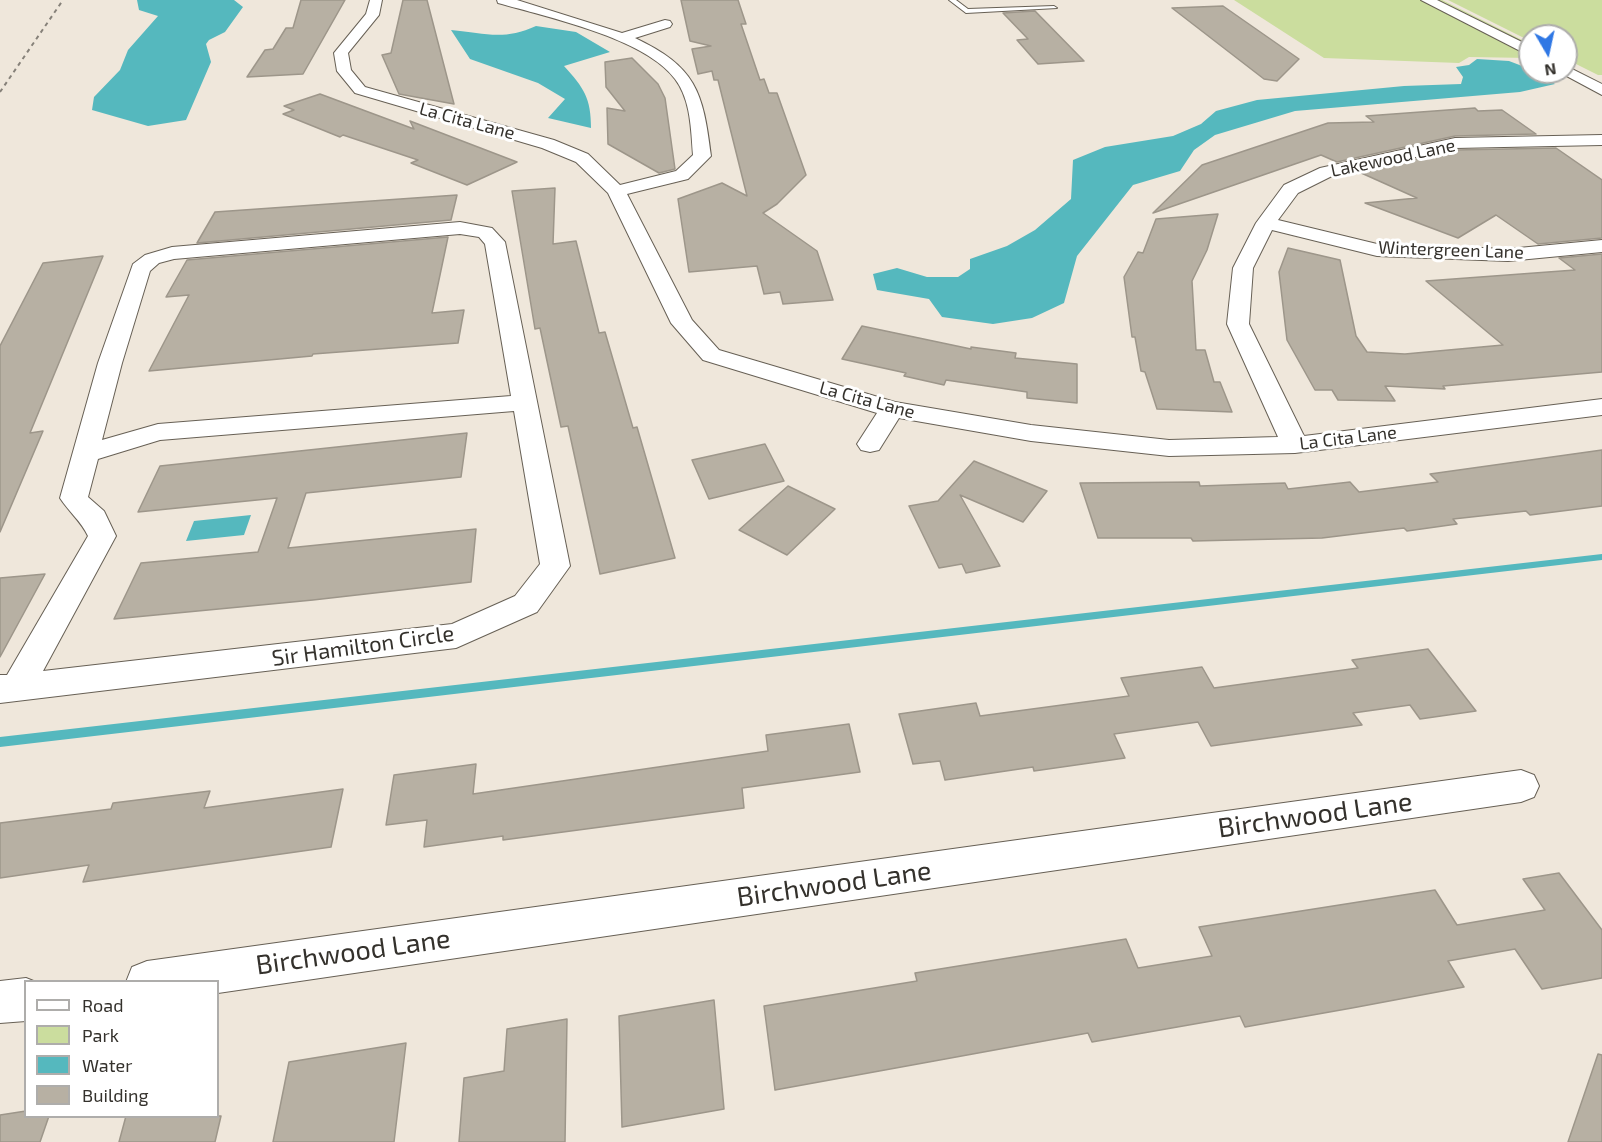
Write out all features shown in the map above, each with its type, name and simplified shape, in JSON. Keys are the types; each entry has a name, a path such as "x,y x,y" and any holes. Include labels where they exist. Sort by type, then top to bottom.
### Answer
{"street":[{"name":"La Cita Lane","path":"376,0 372,15 340,53 344,71 360,90 548,144 582,158 616,191 682,323 711,355 892,409 1031,433 1169,448 1295,445 1602,407"},
{"path":"503,0 623,37 655,54 681,75 697,106 702,156 682,175 616,191"},
{"path":"1427,0 1518,46"},
{"path":"623,37 665,24"},
{"path":"1578,77 1602,90"},
{"name":"Lakewood Lane","path":"1295,445 1238,324 1243,268 1266,223 1291,189 1326,172 1455,143 1602,140"},
{"name":"Wintergreen Lane","path":"1266,223 1377,250 1508,255 1602,246"},
{"name":"Sir Hamilton Circle","path":"460,228 485,232 495,242 555,566 526,604 456,636 9,688 102,536 94,518 80,507 74,498 110,363 140,268 152,259 172,253 460,228"},
{"path":"86,454 158,432 525,402"},
{"path":"870,444 892,409"},
{"name":"Birchwood Lane","path":"154,980 1521,786"},
{"path":"0,1002 24,999"}],"lane":[{"path":"952,0 966,11 1054,8"}],"green space":[{"path":"1234,0 1442,0 1518,38 1518,58 1469,57 1459,63 1324,58"},
{"path":"1448,0 1602,0 1602,75 1578,65 1578,24 1518,24 1518,35"}],"water":[{"path":"137,0 234,0 243,7 225,32 206,44 211,62 186,120 148,126 92,110 94,97 120,70 128,50 158,16 139,10"},
{"path":"536,26 576,32 610,52 564,66 585,94 590,109 591,128 548,118 565,99 538,83 470,59 451,30 504,35"},
{"path":"1477,59 1509,61 1518,64 1518,84 1555,84 1520,92 1295,111 1215,135 1194,150 1180,171 1133,185 1077,256 1064,303 1032,318 993,324 942,317 929,299 877,290 873,274 897,268 927,277 958,277 970,269 970,259 1007,246 1035,230 1071,199 1073,160 1105,147 1173,136 1201,124 1216,111 1257,100 1404,86 1461,84 1463,77 1456,67 1469,65"},
{"path":"251,515 244,535 186,541 194,521"}],"building":[{"path":"301,0 345,0 303,74 247,77 265,50 273,49 286,28 293,28"},
{"path":"403,0 427,0 454,104 399,94 382,55 391,53"},
{"path":"681,0 738,0 746,24 741,24 760,80 764,79 769,93 777,93 806,175 777,204 763,213 817,251 833,300 783,304 780,292 764,294 757,266 689,272 678,199 722,183 747,196 718,80 714,80 712,71 698,74 692,49 711,46 690,41"},
{"path":"1223,6 1299,59 1277,81 1264,79 1172,8"},
{"path":"1035,11 1084,61 1038,64 1017,40 1028,39 1003,13"},
{"path":"632,58 658,84 665,98 675,169 659,173 608,144 607,108 625,111 606,87 605,62"},
{"path":"320,94 414,129 410,121 517,162 467,185 411,163 418,160 343,135 340,137 283,114 294,110 284,106"},
{"path":"1475,108 1478,111 1502,110 1536,134 1455,136 1337,162 1321,155 1153,213 1202,165 1328,123 1374,122 1366,116"},
{"path":"1556,148 1602,180 1602,238 1538,244 1496,215 1458,238 1365,203 1417,198 1359,172 1455,150"},
{"path":"555,188 553,244 576,241 599,333 605,332 633,428 637,427 675,558 600,574 568,426 561,427 540,328 535,329 512,191"},
{"path":"457,195 451,220 197,243 215,212"},
{"path":"1218,214 1207,250 1192,281 1196,350 1205,350 1214,382 1220,382 1232,412 1157,409 1145,372 1141,371 1135,337 1132,337 1124,277 1138,252 1143,253 1156,219"},
{"path":"448,237 432,313 464,310 458,343 313,354 312,356 149,371 189,295 166,297 187,260"},
{"path":"1288,248 1340,260 1356,336 1367,352 1405,354 1503,345 1426,281 1575,270 1559,258 1602,254 1602,372 1443,386 1445,389 1385,386 1395,401 1338,400 1332,390 1315,390 1287,340 1279,272"},
{"path":"103,256 30,433 43,431 0,532 0,346 43,263"},
{"path":"862,326 971,349 971,347 1016,353 1015,358 1077,364 1077,403 1027,398 1027,392 946,380 944,385 904,376 906,373 842,359"},
{"path":"467,433 461,477 306,493 288,548 476,529 471,582 114,619 141,563 258,552 277,498 138,512 160,466"},
{"path":"765,444 784,481 709,499 692,460"},
{"path":"1602,450 1602,506 1530,515 1526,511 1453,519 1457,524 1407,531 1404,528 1322,538 1193,541 1191,538 1098,538 1080,483 1199,482 1200,486 1285,483 1288,489 1350,482 1359,492 1438,482 1430,474"},
{"path":"974,461 1047,491 1023,522 960,495 1000,566 966,573 962,564 939,568 909,506 938,501"},
{"path":"788,486 835,509 787,555 739,530"},
{"path":"45,574 0,657 0,578"},
{"path":"1428,649 1476,711 1420,719 1410,705 1353,713 1362,725 1211,746 1198,722 1114,734 1125,758 1034,771 1033,767 945,780 940,761 913,764 899,714 976,703 980,716 1129,696 1121,678 1202,667 1214,688 1358,668 1352,660"},
{"path":"849,724 860,772 742,788 744,808 503,840 503,836 424,847 427,820 386,825 394,775 476,764 473,794 768,751 766,735"},
{"path":"343,789 331,847 83,882 89,865 0,878 0,823 111,809 113,803 210,791 204,808"},
{"path":"1559,873 1602,930 1602,978 1542,989 1515,949 1448,961 1464,987 1245,1027 1240,1016 1092,1042 1088,1033 775,1090 764,1006 917,981 915,973 1126,939 1138,968 1212,956 1199,927 1435,890 1457,925 1545,910 1523,879"},
{"path":"714,1000 724,1109 622,1127 619,1016"},
{"path":"567,1019 565,1142 459,1142 464,1078 504,1071 507,1029"},
{"path":"406,1043 394,1142 273,1142 289,1062"},
{"path":"1598,1054 1602,1055 1602,1142 1568,1142"},
{"path":"24,1111 24,1118 48,1118 40,1142 0,1142 0,1115"},
{"path":"221,1116 215,1142 119,1142 125,1118 219,1118"}],"waterway":[{"path":"0,742 1602,557"}],"railway":[{"path":"0,92 63,0"}]}
